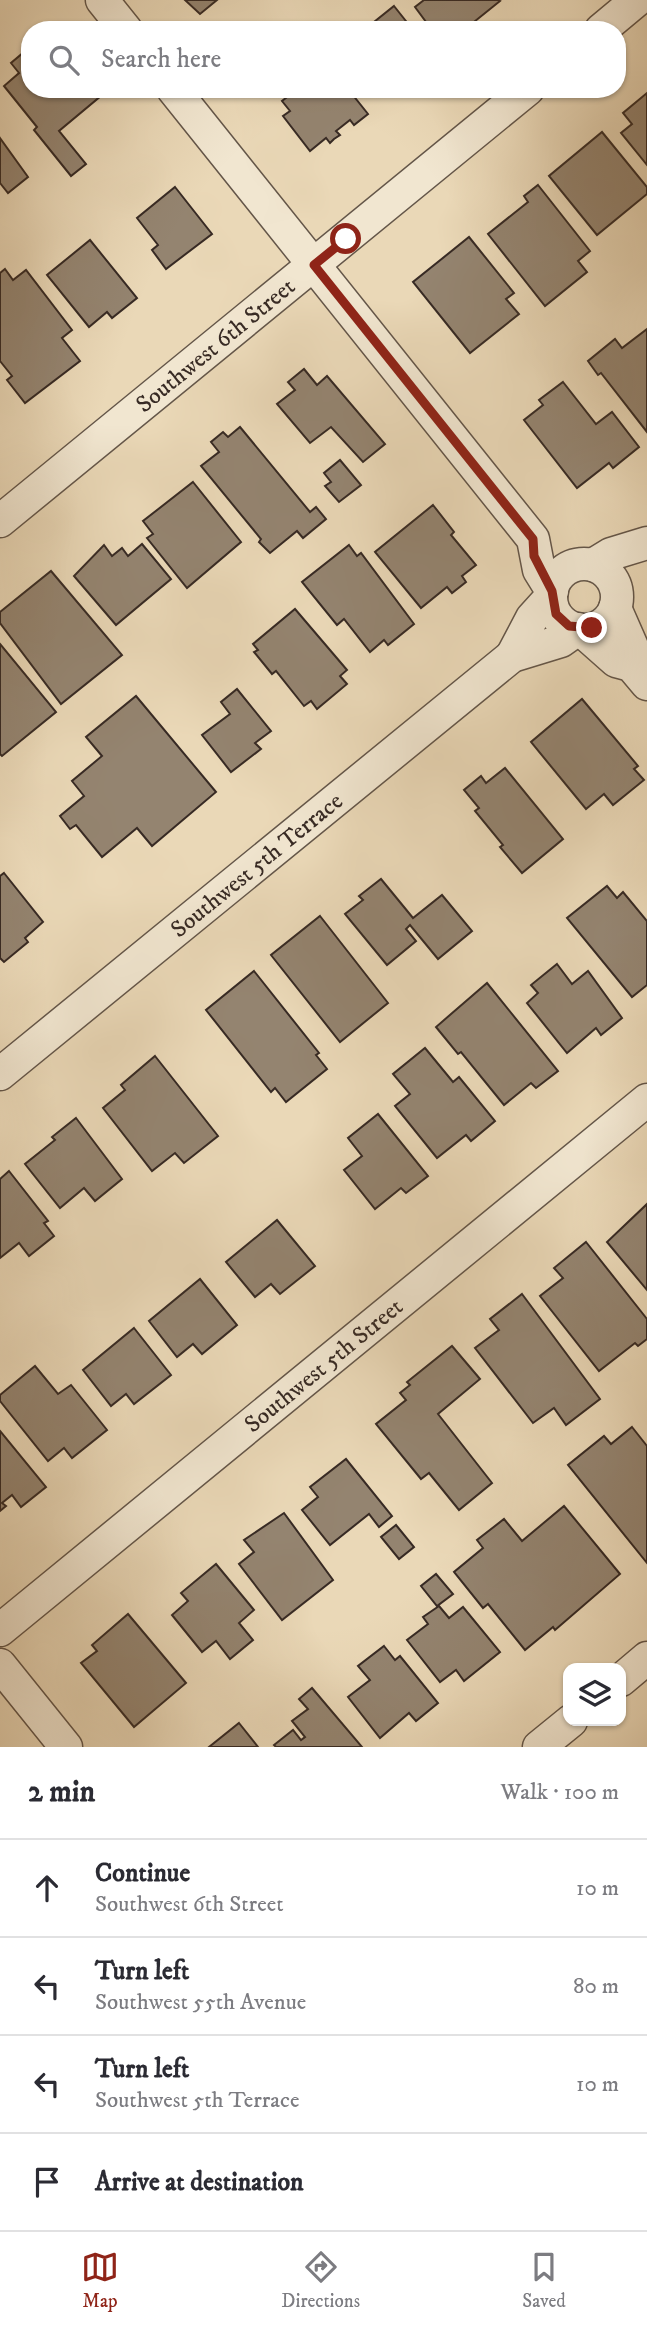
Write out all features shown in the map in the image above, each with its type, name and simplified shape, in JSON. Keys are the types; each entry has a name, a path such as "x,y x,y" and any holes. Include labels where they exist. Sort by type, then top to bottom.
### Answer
{"street":[{"path":"102,0 119,21"},
{"path":"612,21 637,0"},
{"path":"180,98 533,539 539,570 551,594 556,614 569,626 580,629 616,661 639,674"},
{"name":"Southwest 6th Street","path":"0,521 517,98"},
{"path":"533,539 552,543 608,575 639,674"},
{"name":"Southwest 5th Terrace","path":"512,656 531,618 551,594 562,572 647,544"},
{"name":"Southwest 5th Terrace","path":"0,1074 512,656 561,641 580,629 602,624 647,544"},
{"name":"Southwest 5th Street","path":"0,1630 647,1100"},
{"path":"626,1676 647,1658"},
{"path":"0,1665 66,1747"},
{"path":"539,1747 565,1726"}],"building":[{"path":"185,0 217,0 200,14"},
{"path":"424,0 500,1 475,21 425,21 415,7"},
{"path":"394,6 406,21 375,21"},
{"path":"21,55 21,98 98,98 59,131 86,164 71,176 34,130 37,127 4,86 19,73 11,63"},
{"path":"647,93 647,165 621,133 632,124 623,113"},
{"path":"286,98 355,98 368,114 354,125 350,120 336,131 340,135 330,143 326,138 310,151 283,116 290,111 282,101"},
{"path":"602,132 647,187 647,194 597,235 549,176"},
{"path":"0,138 28,177 8,193 0,183"},
{"path":"538,185 590,251 578,261 587,272 545,306 488,234 528,202 524,196"},
{"path":"175,187 212,234 166,269 152,250 158,245 137,218"},
{"path":"469,237 514,293 506,299 519,314 470,353 413,282"},
{"path":"90,240 137,298 112,318 107,312 89,327 47,275"},
{"path":"5,269 13,280 26,270 72,330 62,338 80,361 25,403 7,380 12,376 0,361 0,273"},
{"path":"647,329 647,432 601,373 598,375 588,361 615,339 622,348"},
{"path":"304,369 317,385 327,376 385,444 363,462 331,427 310,443 277,404 295,390 288,382"},
{"path":"563,382 596,424 612,412 639,447 613,468 609,463 577,488 524,420 543,405 539,400"},
{"path":"240,427 310,512 316,507 326,519 303,538 297,531 270,553 201,466 219,452 211,442 223,432 228,437"},
{"path":"340,460 361,485 339,502 325,486 331,482 324,473"},
{"path":"193,482 241,542 187,588 147,538 153,534 143,521"},
{"path":"433,505 454,532 451,535 476,565 462,576 466,582 452,593 447,587 421,608 375,552"},
{"path":"142,544 171,579 116,625 74,576 104,545 112,556 122,548 128,556"},
{"path":"349,545 357,556 361,553 414,624 388,645 384,640 370,652 344,619 337,625 302,582"},
{"path":"51,571 122,655 61,704 0,623 0,612"},
{"path":"295,609 347,670 340,676 347,684 317,709 311,701 304,706 276,671 272,674 254,652 258,650 253,644"},
{"path":"0,644 56,712 2,756 0,754"},
{"path":"237,689 271,731 255,743 261,749 231,772 202,735 230,714 221,702"},
{"path":"136,696 216,792 152,846 137,828 102,857 76,825 70,829 60,816 84,796 72,781 102,756 86,737"},
{"path":"582,699 638,766 634,769 644,780 613,805 604,794 586,809 531,742"},
{"path":"505,768 563,839 522,873 500,847 503,845 475,811 479,808 464,790 481,776 486,783"},
{"path":"4,873 43,922 25,938 28,942 4,962 0,958 0,876"},
{"path":"381,879 413,918 442,895 472,931 438,959 410,925 406,929 416,941 387,965 345,914 363,900 359,896"},
{"path":"607,886 617,898 623,892 647,921 647,985 632,997 567,918"},
{"path":"320,916 388,1003 340,1042 271,955"},
{"path":"557,964 572,984 588,971 622,1018 601,1035 596,1028 567,1053 527,1003 538,993 531,985"},
{"path":"254,971 319,1053 316,1055 327,1069 286,1102 275,1088 271,1092 206,1010"},
{"path":"487,983 558,1071 536,1088 531,1083 504,1105 461,1052 458,1054 436,1027"},
{"path":"425,1048 453,1082 459,1077 495,1121 471,1141 466,1135 437,1158 395,1106 410,1094 393,1074"},
{"path":"155,1056 218,1136 184,1163 175,1153 152,1171 103,1108 125,1090 121,1085"},
{"path":"378,1114 428,1176 406,1193 401,1188 375,1209 344,1170 362,1156 348,1138"},
{"path":"76,1118 122,1179 95,1201 84,1188 60,1208 25,1164 55,1140 52,1137"},
{"path":"9,1171 48,1221 44,1223 54,1236 29,1256 19,1243 0,1258 0,1179"},
{"path":"647,1204 647,1290 607,1242"},
{"path":"277,1220 315,1266 280,1294 271,1284 255,1297 226,1262"},
{"path":"586,1242 647,1319 647,1339 638,1346 635,1343 599,1371 540,1296 563,1278 554,1268"},
{"path":"200,1279 237,1325 202,1354 193,1344 177,1357 149,1321"},
{"path":"522,1294 600,1399 566,1425 554,1408 533,1423 475,1348 499,1330 490,1319"},
{"path":"134,1328 171,1375 134,1404 126,1394 111,1406 83,1370"},
{"path":"452,1346 480,1379 438,1414 492,1483 459,1510 429,1473 421,1479 376,1424 406,1400 400,1393 410,1385 407,1382"},
{"path":"35,1366 58,1394 71,1385 107,1430 72,1458 64,1448 48,1461 0,1401 0,1395"},
{"path":"632,1427 647,1446 647,1563 568,1465 604,1436 611,1444"},
{"path":"0,1431 46,1487 21,1507 12,1495 2,1503 6,1506 0,1511"},
{"path":"346,1459 392,1516 379,1527 369,1514 330,1545 302,1510 318,1497 310,1487"},
{"path":"564,1506 620,1574 555,1630 553,1627 525,1650 488,1604 483,1608 454,1572 483,1548 477,1540 504,1519 522,1541"},
{"path":"284,1513 333,1580 282,1620 239,1564 254,1552 244,1540"},
{"path":"396,1525 414,1547 399,1559 381,1537"},
{"path":"216,1564 254,1610 239,1623 253,1640 230,1659 216,1641 202,1652 172,1615 188,1601 181,1593"},
{"path":"436,1574 453,1594 437,1606 421,1586"},
{"path":"439,1606 449,1618 463,1607 500,1652 464,1681 456,1670 440,1682 407,1640 428,1624 423,1617"},
{"path":"128,1614 186,1683 134,1727 81,1663 97,1651 92,1645"},
{"path":"384,1646 395,1660 400,1656 438,1703 416,1721 409,1713 380,1738 348,1697 370,1680 358,1666"},
{"path":"312,1688 362,1747 274,1745 293,1730 301,1740 305,1737 292,1721 308,1709 299,1699"},
{"path":"239,1723 258,1747 209,1747"}],"route":[{"path":"346,239 314,265 533,539 534,556 552,591 556,614 569,626 581,630 592,628"}]}
